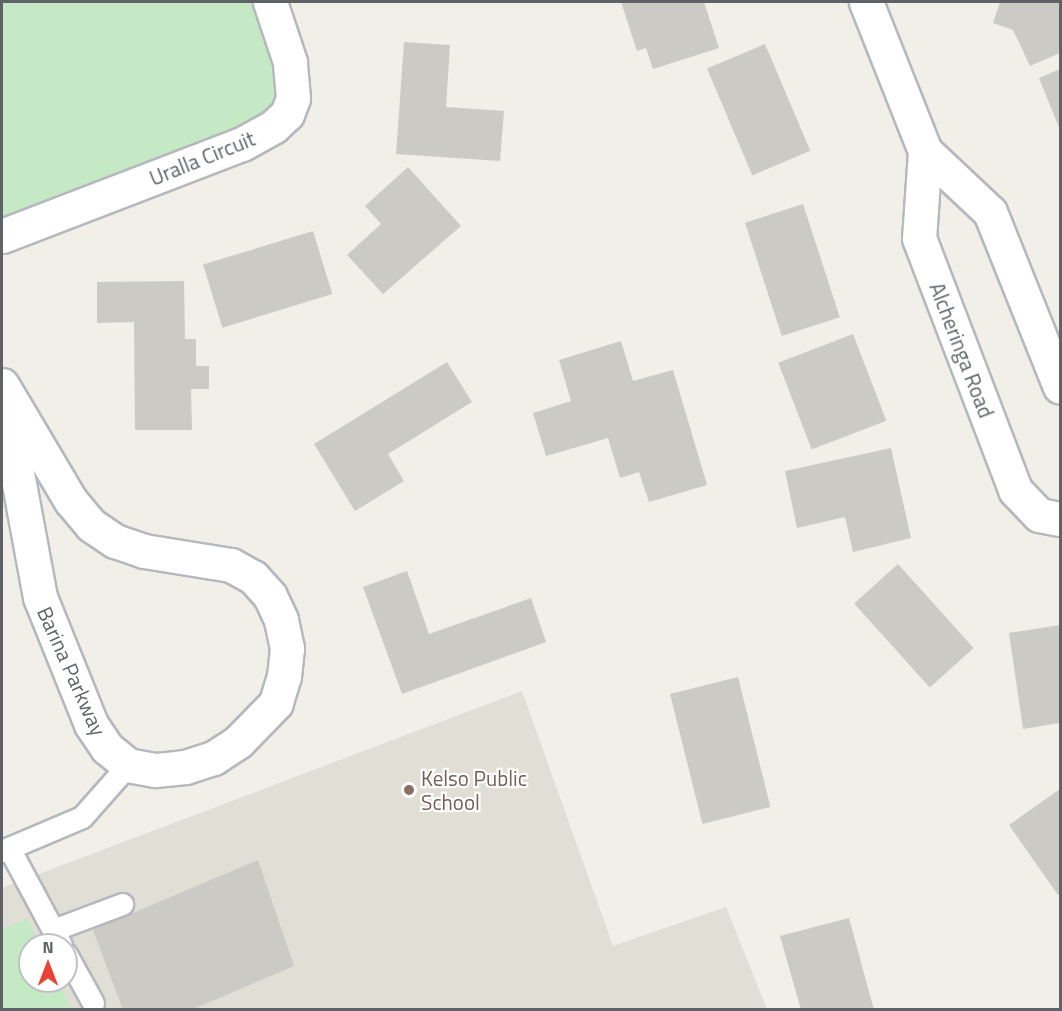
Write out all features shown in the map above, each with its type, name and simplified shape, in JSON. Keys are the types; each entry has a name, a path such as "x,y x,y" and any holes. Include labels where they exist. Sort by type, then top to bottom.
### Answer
{"street":[{"name":"Uralla Circuit","path":"2,236 242,144 274,126 287,114 293,98 290,62 270,2"},
{"name":"Alcheringa Road","path":"866,2 925,151 990,212 1060,387"},
{"name":"Alcheringa Road","path":"925,151 919,238 1015,490 1039,515 1060,519"},
{"path":"2,386 71,501 92,525 115,541 144,551 231,565 253,577 270,596 281,620 286,648 284,676 276,703 258,725 213,758 185,767 155,770 128,765"},
{"name":"Barina Parkway","path":"2,392 40,597 91,724 107,748 128,765"}],"lane":[{"path":"54,933 5,850 82,817 128,765"},
{"path":"67,933 122,904"},
{"path":"78,976 93,1003"}],"shaded area":[{"name":"Kelso Public School","path":"522,691 613,946 726,907 767,1009 2,1010 2,888"}],"green space":[{"path":"2,2 270,2 287,114 2,236"},
{"path":"27,918 35,933 18,933 18,993 64,993 72,1009 2,1009 2,930"}],"building":[{"path":"621,2 704,2 719,48 653,69 646,48 637,51"},
{"path":"1000,2 1060,2 1060,53 1030,66 1013,30 993,23"},
{"path":"404,42 450,45 446,107 504,111 500,161 396,154"},
{"path":"765,44 810,151 752,175 707,69"},
{"path":"1060,69 1060,130 1039,78"},
{"path":"408,167 461,226 383,294 347,255 381,224 365,206"},
{"path":"803,204 840,317 782,336 745,223"},
{"path":"313,231 332,294 222,328 203,265"},
{"path":"184,281 185,339 196,339 196,366 209,366 209,389 191,389 192,430 135,430 134,322 97,323 97,282"},
{"path":"853,334 886,421 812,449 778,363"},
{"path":"621,341 633,381 673,370 707,485 649,502 639,472 620,478 608,438 546,456 533,413 571,401 559,360"},
{"path":"447,362 472,402 388,454 404,481 355,511 314,444"},
{"path":"891,448 911,538 853,552 845,517 797,528 785,471"},
{"path":"898,564 974,648 930,687 854,603"},
{"path":"407,571 429,634 531,598 546,642 402,694 363,587"},
{"path":"1060,625 1060,723 1023,729 1009,633"},
{"path":"738,677 770,807 702,824 670,694"},
{"path":"1060,789 1060,894 1058,895 1009,825"},
{"path":"258,860 294,966 191,1010 123,1010 93,930"},
{"path":"849,918 874,1010 801,1010 780,936"}],"place":[{"name":"Kelso Public School","path":"409,790"}]}
